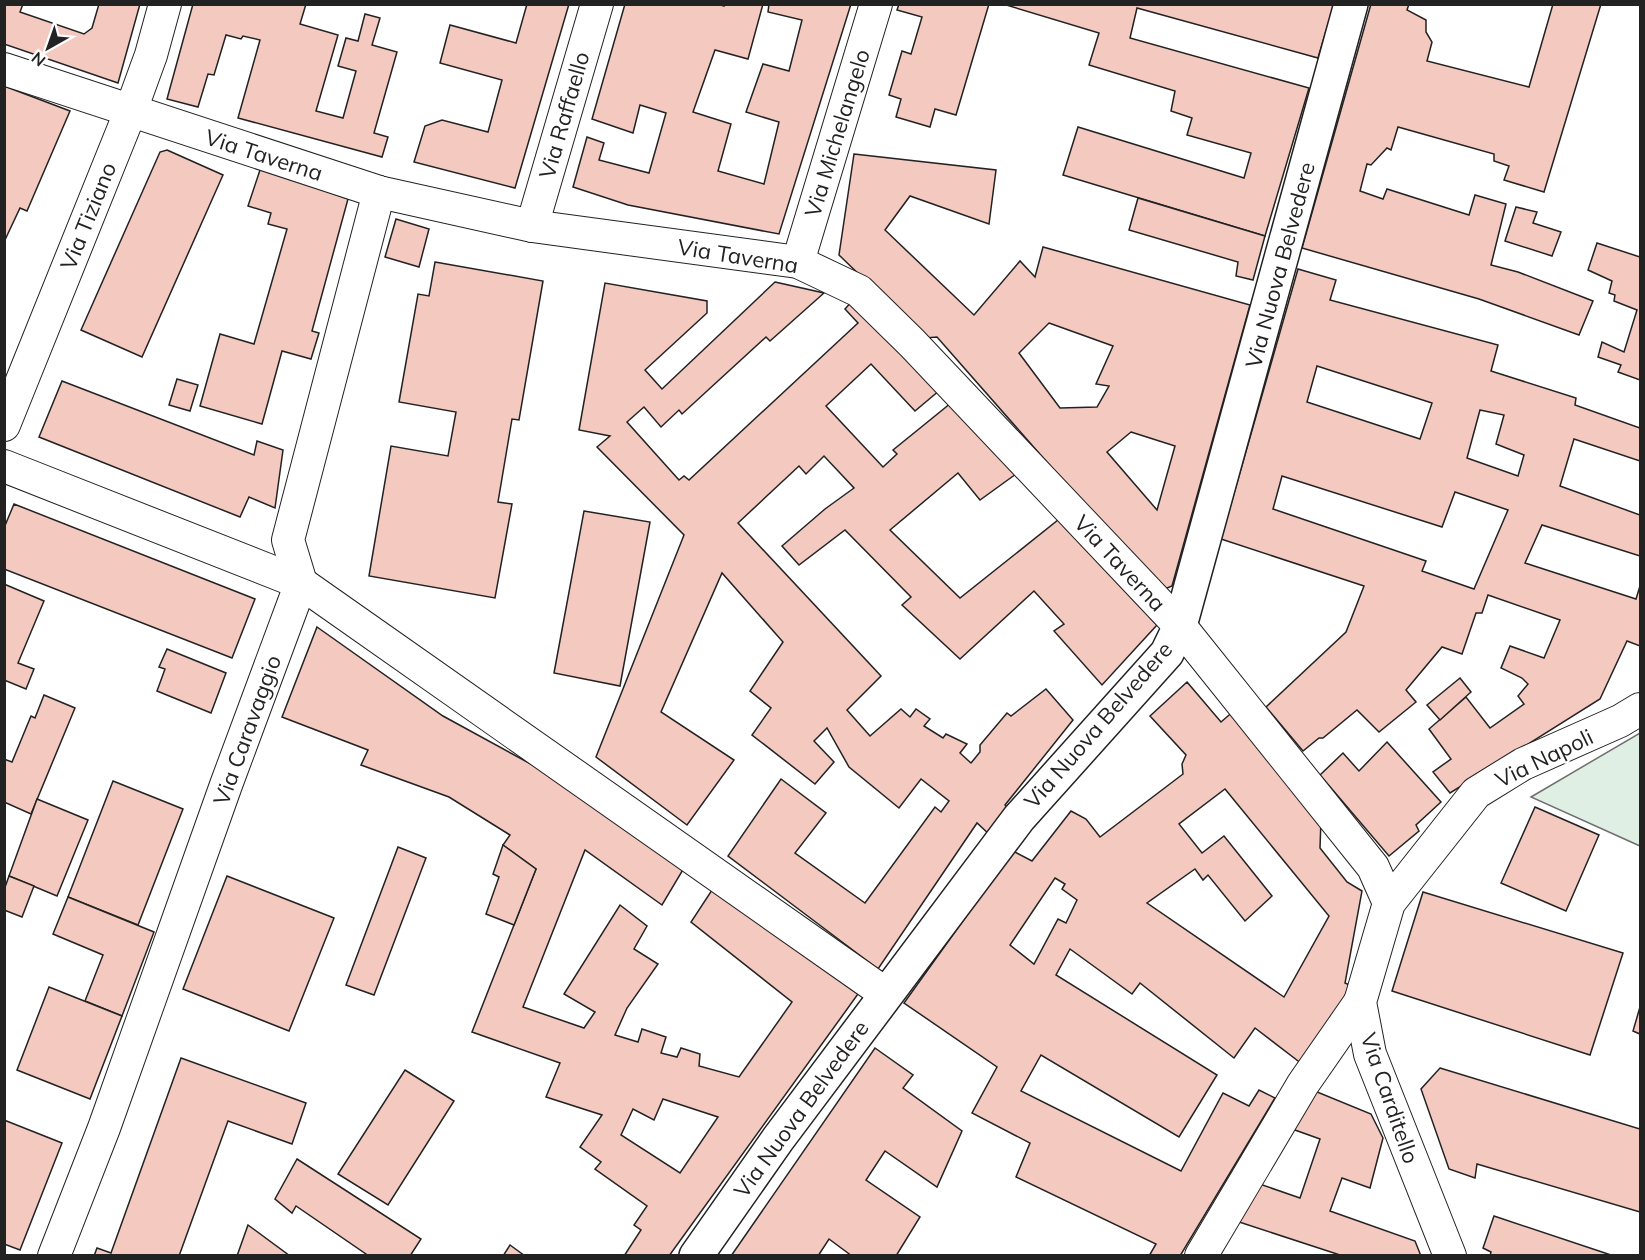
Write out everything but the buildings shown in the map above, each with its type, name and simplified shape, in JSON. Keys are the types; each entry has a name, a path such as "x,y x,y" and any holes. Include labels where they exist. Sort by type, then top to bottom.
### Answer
{"street":[{"name":"Via Tiziano","path":"4,425 131,110 151,55 165,4"},
{"name":"Via Raffaello","path":"532,226 597,4"},
{"name":"Via Michelangelo","path":"798,262 876,4"},
{"name":"Via Nuova Belvedere","path":"696,1256 778,1139 1019,818 1167,653 1180,626 1352,4"},
{"name":"Via Taverna","path":"4,69 379,192 532,226 798,262 859,291 912,343 1180,626 1373,867 1389,903"},
{"path":"301,583 288,540 379,192"},
{"path":"4,466 301,583 886,994"},
{"name":"Via Caravaggio","path":"54,1256 104,1128 222,796 301,583"},
{"name":"Via Napoli","path":"1389,903 1476,793 1523,764 1620,722 1641,709"},
{"name":"Via Carditello","path":"1389,903 1360,1002 1370,1054 1449,1256"},
{"path":"1201,1256 1303,1084 1360,1002"}],"green space":[{"path":"1640,733 1640,846 1531,797"}]}
